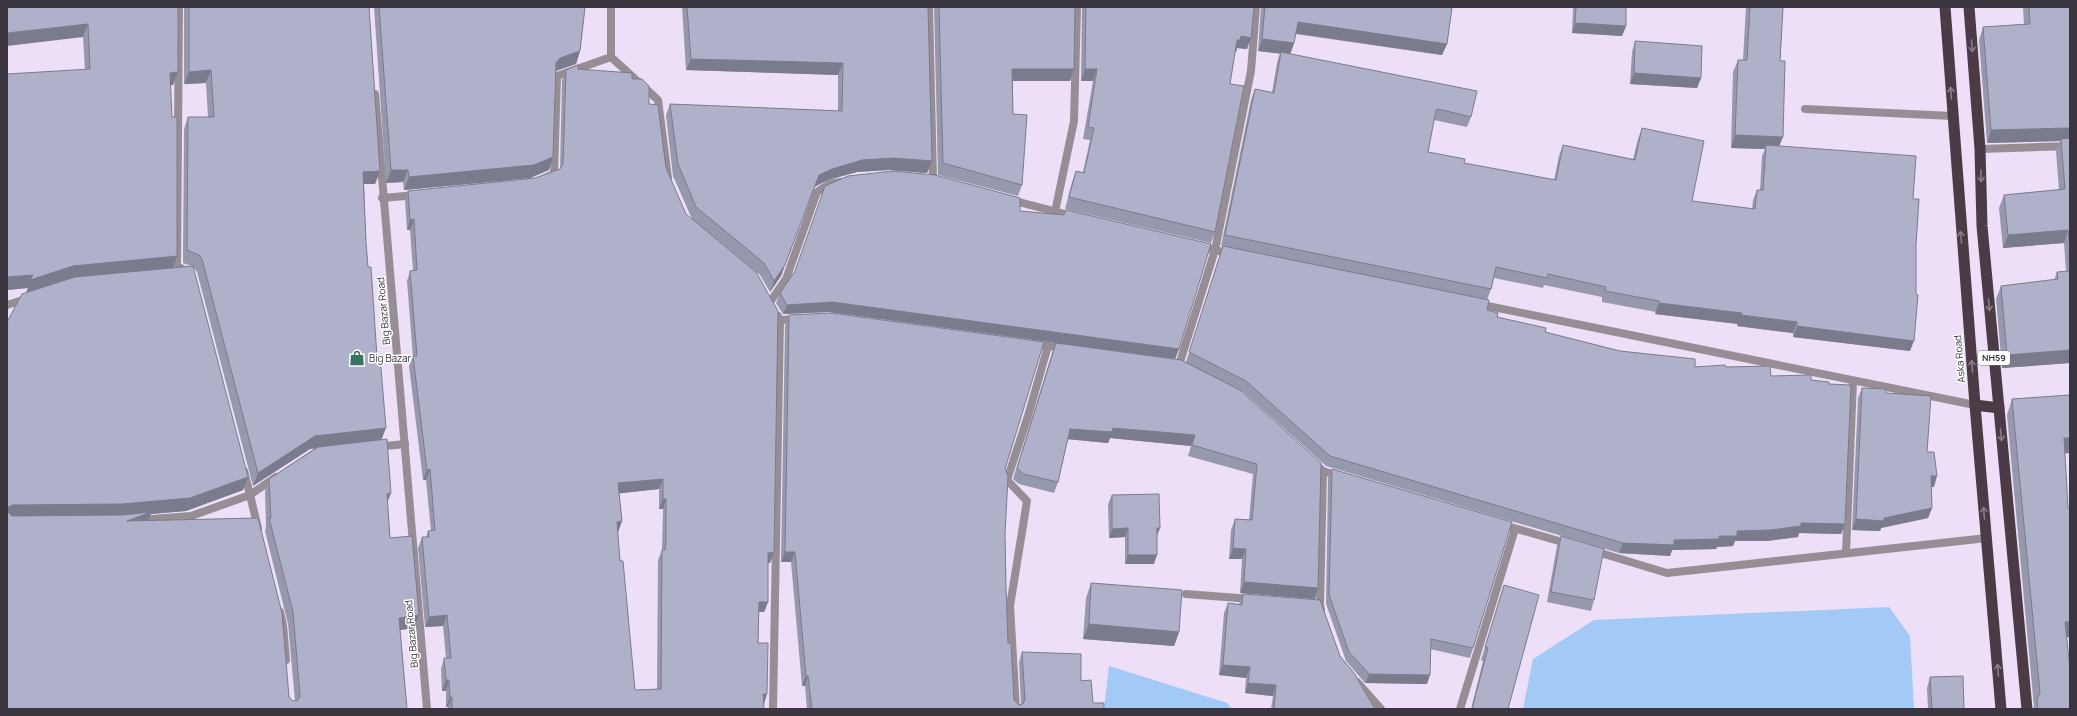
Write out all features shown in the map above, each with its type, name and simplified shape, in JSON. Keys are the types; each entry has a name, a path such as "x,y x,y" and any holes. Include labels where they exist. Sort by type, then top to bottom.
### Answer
{"highway":[{"name":"Aska Road","path":"1945,7 1952,116 1975,405 2001,709"},
{"name":"NH59","path":"1969,7 1980,149 1982,226 2027,709"},
{"path":"1975,405 1999,408"}],"street":[{"path":"176,275 193,277 177,266 179,7"},
{"path":"611,7 611,57 658,100 670,184"},
{"path":"929,7 930,178 948,183"},
{"path":"1055,212 1074,121 1077,7"},
{"path":"1179,365 1215,250 1251,71 1256,7"},
{"path":"537,180 554,174 557,76 611,57"},
{"name":"Big Bazar Road","path":"374,87 382,198 405,444 427,709"},
{"path":"1805,109 1952,116"},
{"path":"1980,149 2070,146"},
{"path":"773,709 780,320 768,299 786,279 817,192 829,184 852,180"},
{"path":"382,198 429,193"},
{"path":"1002,197 1085,219"},
{"path":"1199,247 1237,255"},
{"path":"7,305 34,296"},
{"path":"1466,302 1975,405"},
{"path":"780,320 804,318"},
{"path":"1024,343 1071,350"},
{"path":"1016,709 1010,606 1027,501 1007,480 1028,416 1048,346"},
{"path":"1846,552 1853,381"},
{"path":"366,448 405,444"},
{"path":"1307,457 1323,471 1345,478"},
{"path":"242,465 260,533"},
{"path":"1323,471 1316,605 1325,620"},
{"path":"133,520 191,516 250,495 280,474"},
{"path":"1493,522 1667,573 1783,562 1846,552 1987,538"},
{"path":"1460,709 1516,529"},
{"path":"1186,594 1257,600"},
{"path":"278,602 283,624 287,671"},
{"path":"1351,675 1381,709"}],"water":[{"path":"1889,607 1910,636 1914,709 1523,709 1533,659 1594,620"},
{"path":"1109,666 1227,703 1232,709 1104,709"}],"building":[{"path":"7,7 178,7 178,72 170,73 172,117 177,117 177,256 73,266 30,280 33,275 7,277 7,74 90,69 88,24 7,33"},
{"path":"189,7 369,7 380,171 363,172 368,267 371,267 377,357 380,357 386,428 315,436 258,473 202,259 199,255 187,250 188,117 214,117 211,70 189,72"},
{"path":"379,7 585,7 580,51 560,58 556,63 553,157 534,165 409,177 408,170 391,170"},
{"path":"687,7 928,7 932,161 894,158 862,160 832,169 819,175 785,265 774,281 764,263 696,207 678,164 670,104 842,111 843,63 691,59"},
{"path":"939,7 1075,7 1074,69 1012,69 1013,114 1027,115 1022,185 943,163"},
{"path":"1086,7 1254,7 1251,38 1241,36 1240,40 1237,40 1230,84 1244,86 1215,232 1069,197 1076,171 1084,173 1094,128 1088,127 1097,69 1085,69"},
{"path":"1265,7 1452,7 1447,44 1298,22 1294,43 1262,39"},
{"path":"1576,7 1626,7 1626,26 1575,23"},
{"path":"1750,7 1783,7 1780,61 1785,61 1783,137 1735,135 1738,60 1747,60"},
{"path":"2029,7 2070,7 2070,128 1991,130 1983,27 2030,24"},
{"path":"1635,41 1702,46 1701,78 1634,73"},
{"path":"1281,52 1477,91 1471,117 1438,109 1436,110 1428,152 1465,159 1464,163 1556,180 1563,145 1635,160 1642,128 1704,141 1692,201 1755,209 1757,190 1763,190 1766,145 1916,156 1913,199 1919,199 1916,245 1916,294 1918,295 1914,341 1797,326 1797,322 1741,315 1742,313 1659,303 1659,301 1605,291 1606,287 1548,274 1547,278 1496,267 1491,289 1225,235 1255,89 1274,93"},
{"path":"578,65 578,69 632,73 632,79 642,79 649,86 649,104 658,105 666,168 686,214 756,272 778,311 774,552 768,553 768,602 759,602 758,643 768,643 767,694 763,694 764,709 452,709 452,697 450,697 449,680 446,680 444,658 451,658 447,615 429,617 422,537 429,537 428,531 435,530 430,469 427,470 413,356 417,356 410,271 417,270 414,219 410,220 408,191 535,178 560,169 563,164 566,70","holes":["663,479 663,499 666,499 666,542 665,550 662,550 661,689 635,690 623,561 620,561 617,522 622,521 618,483"]},
{"path":"2070,138 2070,247 2068,230 2008,235 2004,195 2065,189 2061,139"},
{"path":"893,171 935,175 1020,198 1020,211 1064,215 1066,210 1211,244 1179,349 832,302 787,305 780,293 795,271 825,186 848,176"},
{"path":"1223,246 1489,300 1487,310 1498,313 1497,317 1546,328 1545,332 1620,351 1695,359 1695,367 1725,365 1726,367 1770,366 1771,376 1811,375 1811,380 1829,382 1829,384 1851,385 1845,524 1801,523 1801,526 1771,530 1737,531 1737,536 1719,536 1719,539 1674,540 1674,545 1623,543 1330,456 1246,381 1189,352"},
{"path":"193,266 248,477 190,498 122,504 12,505 7,508 7,322 22,294 75,277"},
{"path":"2070,271 2070,350 2007,355 2001,286 2058,279 2057,272"},
{"path":"831,313 1044,342 1005,469 1008,476 1005,536 1008,643 1011,643 1014,700 1019,705 1023,704 1025,699 1022,652 1081,654 1081,681 1091,680 1093,703 1104,703 1104,709 812,709 808,676 806,676 795,552 785,552 789,315"},
{"path":"1056,343 1181,360 1240,390 1321,463 1318,588 1244,582 1246,549 1233,548 1235,519 1252,520 1257,464 1192,445 1195,435 1113,428 1112,432 1070,429 1058,482 1023,474 1017,468"},
{"path":"1862,388 1886,389 1886,393 1931,396 1927,452 1934,452 1937,476 1931,476 1932,508 1884,518 1884,521 1856,519"},
{"path":"2070,395 2070,438 2064,438 2068,508 2070,508 2070,622 2065,622 2070,669 2070,709 2038,709 2037,699 2040,693 2012,399"},
{"path":"387,439 391,493 387,494 390,538 412,536 419,615 399,618 407,709 7,709 7,511 12,516 123,515 151,512 127,521 258,518 282,613 289,697 293,701 298,700 300,696 293,612 269,518 271,518 269,479 318,447"},
{"path":"1332,469 1512,522 1473,648 1431,639 1430,675 1369,674 1349,652 1329,595"},
{"path":"1159,494 1160,528 1157,528 1157,555 1128,555 1128,528 1112,529 1112,495"},
{"path":"1561,536 1604,549 1594,600 1551,592"},
{"path":"1091,583 1182,590 1179,632 1089,624"},
{"path":"1504,585 1539,595 1508,709 1472,709 1488,648 1485,647"},
{"path":"1243,594 1320,600 1340,656 1354,673 1375,709 1274,709 1276,685 1248,683 1250,667 1223,665 1228,603 1242,605"},
{"path":"1963,676 1964,709 1932,709 1930,677"}],"place":[{"name":"Big Bazar","path":"357,358"}]}
